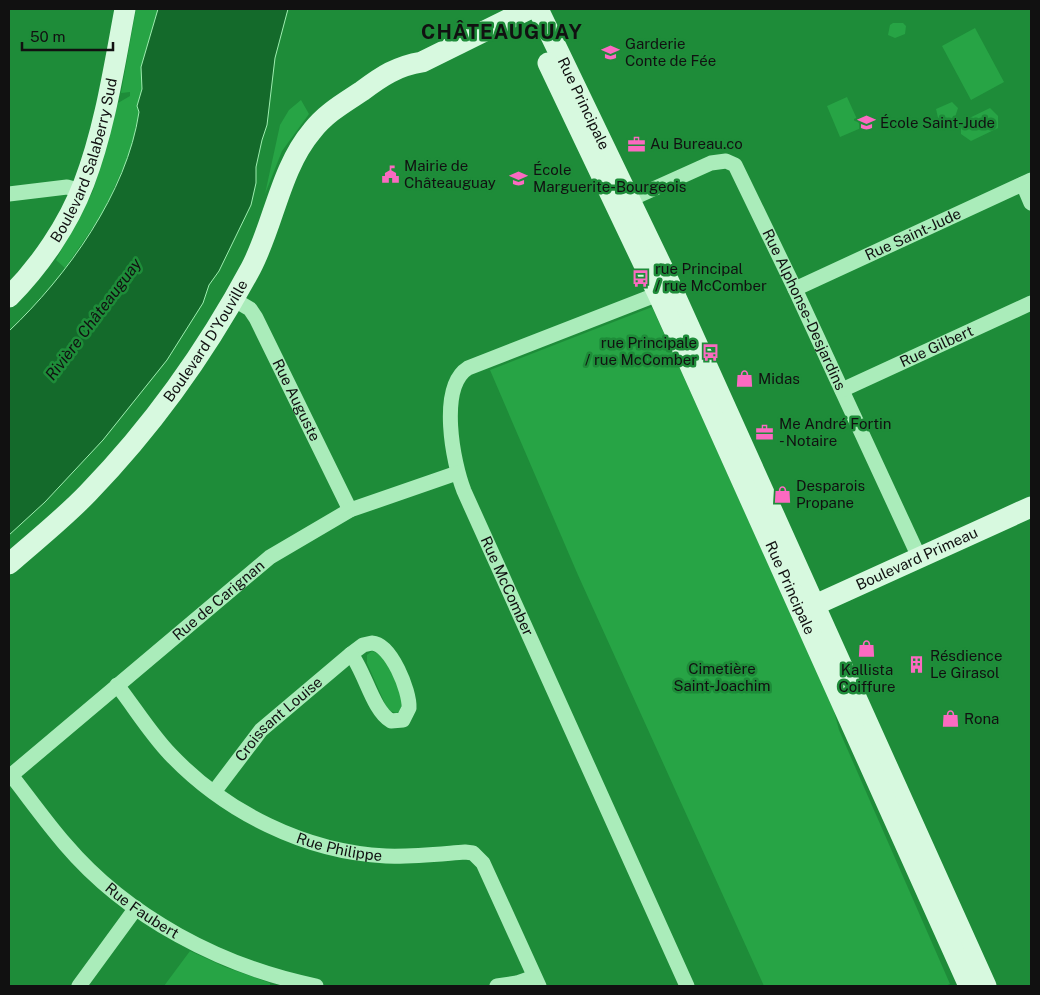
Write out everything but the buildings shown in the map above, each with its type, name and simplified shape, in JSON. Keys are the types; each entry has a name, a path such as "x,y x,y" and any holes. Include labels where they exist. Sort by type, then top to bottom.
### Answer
{"street":[{"name":"Boulevard Salaberry Sud","path":"9,297 48,250 81,191 100,128 125,9"},
{"name":"Boulevard D'Youville","path":"9,564 86,495 135,440 181,382 233,299 268,232 296,153 320,121 339,104 360,92 386,86 409,76 422,62 533,10"},
{"name":"Rue Principale","path":"533,10 608,189 809,607 986,986"},
{"name":"Rue Principale","path":"533,10 631,199 809,607 969,986"},
{"name":"Rue Alphonse-Desjardins","path":"631,199 711,163 732,163 741,173 919,558"},
{"path":"1027,182 1031,203"},
{"name":"Rue Saint-Jude","path":"795,288 1027,182"},
{"path":"9,194 67,187 81,191"},
{"path":"608,189 622,198 631,199"},
{"name":"Rue McComber","path":"658,294 512,349 464,370 454,385 452,404 457,473 687,986"},
{"name":"Rue Auguste","path":"233,299 250,309 256,318 350,510"},
{"name":"Rue Gilbert","path":"842,390 1031,303"},
{"name":"Rue de Carignan","path":"10,776 270,557 350,510 457,473"},
{"name":"Boulevard Primeau","path":"809,607 1031,507"},
{"name":"Croissant Louise","path":"214,792 261,730 351,654 363,646 377,643 386,649 408,696 408,712 403,720 391,721 382,714 363,672 351,654"},
{"name":"Rue Philippe","path":"117,684 169,753 214,792 258,820 294,836 341,850 384,856 473,853 483,863 537,981"},
{"name":"Rue Faubert","path":"10,776 66,845 136,908 174,932 234,961 263,972 316,986"},
{"path":"79,986 136,908"},
{"path":"497,986 537,981"}],"green space":[{"path":"136,9 158,9 141,67 142,89 137,106 139,112 130,153 102,214 65,268 56,260 93,191 118,103 130,96 130,92 121,93"},
{"path":"893,23 903,23 906,26 905,34 895,38 888,35 890,25"},
{"path":"975,28 1004,82 971,100 942,46"},
{"path":"847,97 861,128 840,137 827,106"},
{"path":"301,100 309,114 282,151 265,194 280,125 289,110"},
{"path":"952,102 958,108 952,126 939,122 936,109"},
{"path":"990,108 998,116 998,128 971,141 961,134 961,122"},
{"name":"Cimetière Saint-Joachim","path":"652,307 833,707 839,730 950,984 945,986 764,986 578,575 490,370"},
{"path":"372,651 384,656 397,683 401,704 400,711 397,713 390,711 386,706 367,663 367,655"},
{"path":"190,951 225,967 270,983 270,986 164,986"}],"water":[{"name":"Rivière Châteauguay","path":"158,9 288,9 275,58 267,125 256,167 256,183 251,205 219,271 209,285 203,303 167,360 103,440 45,502 9,535 9,331 52,285 72,259 108,202 122,173 139,112 137,106 142,89 141,67"}],"place":[{"name":"Garderie Conte de Fée","path":"611,53"},
{"name":"École Saint-Jude","path":"866,123"},
{"name":"Au Bureau.co","path":"636,144"},
{"name":"Mairie de Châteauguay","path":"390,175"},
{"name":"École Marguerite-Bourgeois","path":"519,179"},
{"name":"rue Principal / rue McComber","path":"641,278"},
{"name":"rue Principale / rue McComber","path":"711,352"},
{"name":"Midas","path":"744,379"},
{"name":"Me André Fortin - Notaire","path":"765,433"},
{"name":"Desparois Propane","path":"782,495"},
{"name":"Kallista Coiffure","path":"867,649"},
{"name":"Résdience Le Girasol","path":"916,665"},
{"name":"Rona","path":"950,719"}],"district":[{"name":"CHÂTEAUGUAY","path":"502,32"}]}
